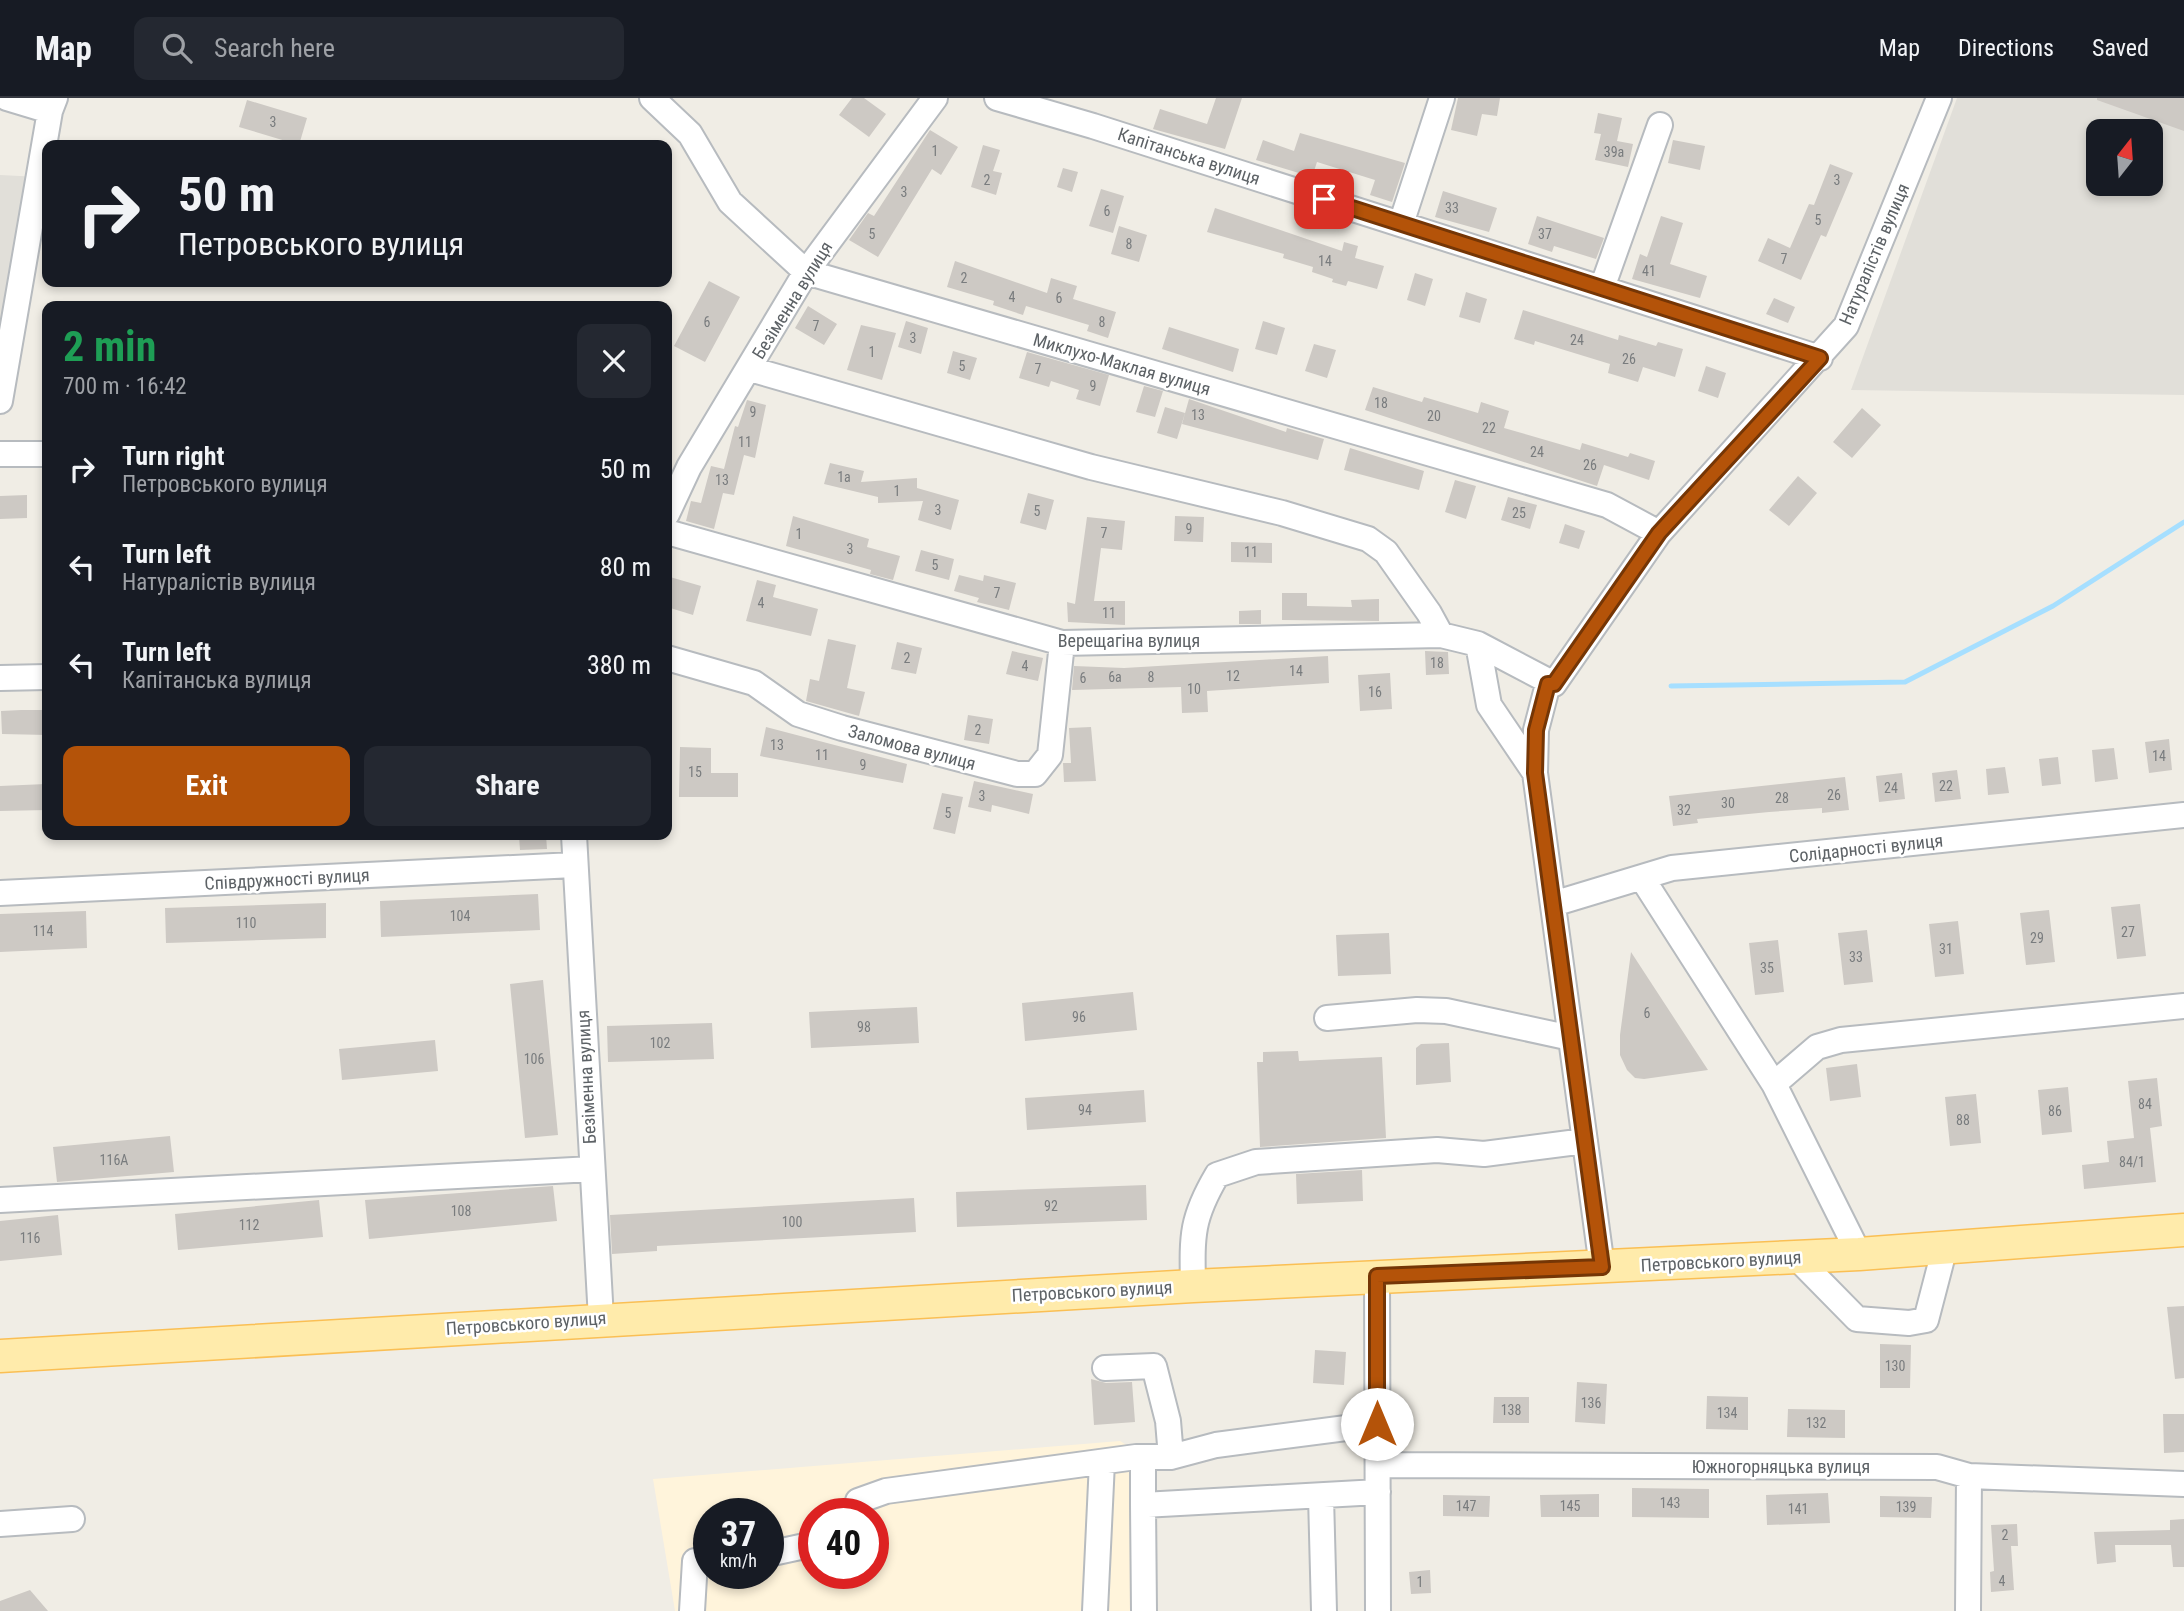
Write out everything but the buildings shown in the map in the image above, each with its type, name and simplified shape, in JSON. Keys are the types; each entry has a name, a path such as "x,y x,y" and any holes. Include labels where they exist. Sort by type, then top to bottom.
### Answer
{"main road":[{"name":"Петровського вулиця","path":"0,1356 1193,1286 1859,1254 2184,1230"}],"street":[{"path":"7,98 52,104 46,140"},
{"name":"Миклухо-Маклая вулиця","path":"652,98 690,134 730,202 806,272 1606,505 1659,533"},
{"name":"Безіменна вулиця","path":"672,491 678,463 750,369 806,272 935,98"},
{"name":"Капітанська вулиця","path":"997,98 1093,125 1820,358"},
{"path":"1401,224 1442,98"},
{"name":"Натуралістів вулиця","path":"1602,1267 1535,773 1536,730 1548,684 1554,684 1659,533 1820,358 1846,326 1939,98"},
{"path":"1601,288 1660,125"},
{"path":"0,401 42,161"},
{"path":"750,369 1091,467 1282,513 1368,539 1386,552 1429,613 1441,635"},
{"path":"0,454 42,454"},
{"name":"Верещагіна вулиця","path":"672,533 1062,643 1441,635 1478,644 1554,684"},
{"name":"Заломова вулиця","path":"672,659 754,683 798,714 842,728 1017,774 1035,774 1050,755 1062,643"},
{"path":"1478,644 1489,705 1535,773"},
{"path":"0,678 42,677"},
{"name":"Солідарності вулиця","path":"1553,904 1672,868 2184,815"},
{"name":"Безіменна вулиця","path":"574,840 601,1319"},
{"name":"Співдружності вулиця","path":"0,893 574,865"},
{"path":"1642,878 1774,1084 1859,1254"},
{"path":"1774,1084 1817,1048 1841,1040 2184,1006"},
{"path":"1327,1018 1417,1010 1446,1011 1571,1038"},
{"path":"1193,1286 1192,1244 1198,1207 1217,1175 1256,1162 1437,1150 1484,1153 1585,1141"},
{"path":"0,1199 592,1169"},
{"path":"1796,1257 1857,1319 1909,1323 1926,1320 1945,1247"},
{"path":"1377,1276 1378,1611"},
{"path":"1105,1368 1154,1366 1168,1421 1171,1457"},
{"path":"866,1498 886,1491 1143,1457 1171,1457 1216,1445 1377,1424"},
{"path":"1143,1457 1144,1611"},
{"path":"1095,1611 1102,1462"},
{"name":"Южногорняцька вулиця","path":"1378,1465 1937,1467 1969,1476 2184,1484"},
{"path":"1968,1611 1969,1476"},
{"path":"1143,1505 1378,1492"},
{"path":"1321,1496 1324,1611"},
{"path":"0,1524 72,1519"},
{"path":"692,1611 693,1589"}],"shaded area":[{"path":"1957,98 2184,98 2184,395 1851,390"},
{"path":"0,175 40,177 0,361"},
{"path":"1120,1441 1135,1450 1136,1611 675,1611 653,1479"}],"waterway":[{"path":"1671,686 1905,682 2053,606 2184,522"}],"route":[{"path":"1324,199 1820,358 1659,533 1554,684 1548,684 1536,730 1535,773 1602,1267 1377,1276 1377,1424"}]}
